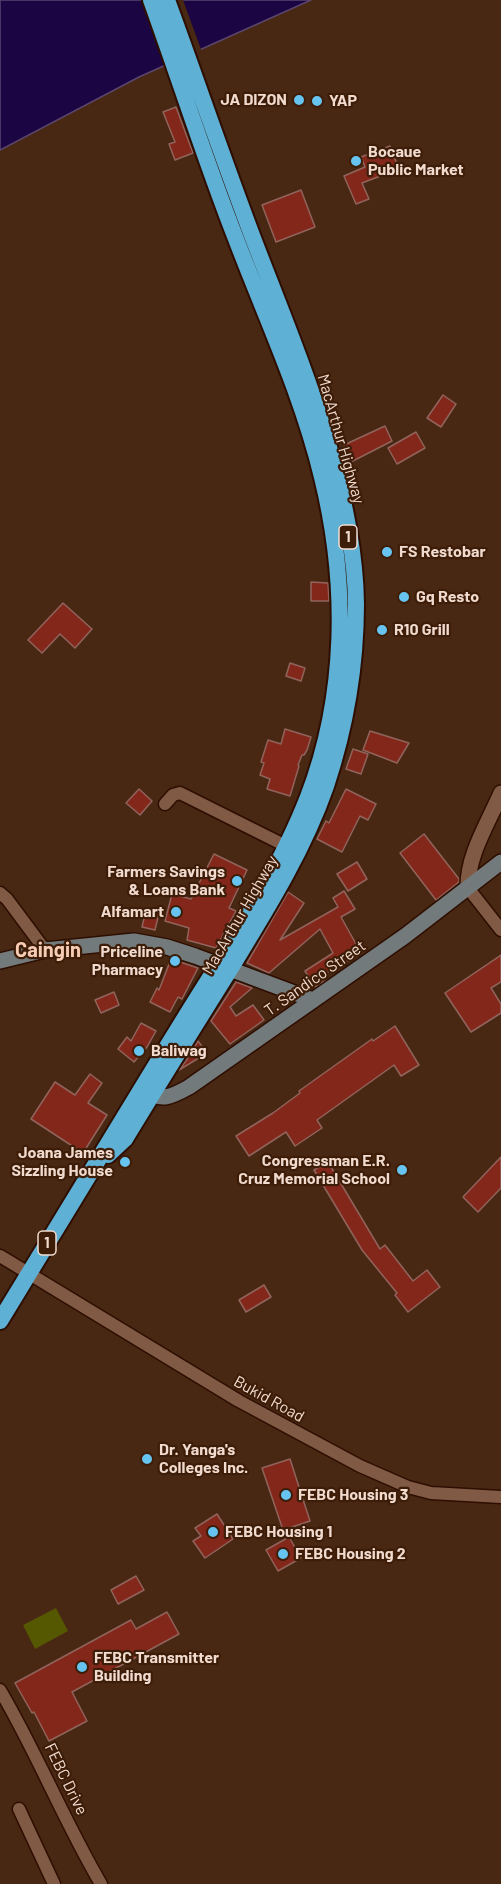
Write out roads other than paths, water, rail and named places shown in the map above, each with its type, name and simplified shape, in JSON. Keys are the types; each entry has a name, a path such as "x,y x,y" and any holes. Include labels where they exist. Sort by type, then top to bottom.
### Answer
{"highway":[{"name":"MacArthur Highway","path":"151,0 185,73"},
{"name":"MacArthur Highway","path":"0,1321 34,1277 96,1166 125,1139 147,1092 224,966 262,889 292,849 327,737 337,678 340,604 334,540 322,478 293,383 199,140 167,0"}],"main road":[{"name":"T. Sandico Street","path":"147,1092 165,1098 189,1087 405,936 501,862"},
{"path":"0,961 45,950 134,941 167,946 313,1000"}],"street":[{"path":"165,804 173,795 180,794 292,849"},
{"path":"501,794 473,857 469,869 468,888 501,930"},
{"path":"0,893 45,950"},
{"name":"Bukid Road","path":"0,1256 239,1401 360,1466 431,1493 501,1497"},
{"name":"FEBC Drive","path":"0,1690 24,1731 100,1884"},
{"path":"19,1809 54,1884"}],"place":[{"name":"JA DIZON","path":"299,100"},
{"name":"YAP","path":"317,101"},
{"name":"Bocaue Public Market","path":"356,161"},
{"name":"FS Restobar","path":"387,552"},
{"name":"Gq Resto","path":"404,597"},
{"name":"R10 Grill","path":"382,630"},
{"name":"Farmers Savings & Loans Bank","path":"237,881"},
{"name":"Alfamart","path":"176,912"},
{"name":"Priceline Pharmacy","path":"175,961"},
{"name":"Baliwag","path":"139,1051"},
{"name":"Joana James Sizzling House","path":"125,1162"},
{"name":"Congressman E.R. Cruz Memorial School","path":"402,1170"},
{"name":"Dr. Yanga's Colleges Inc.","path":"147,1459"},
{"name":"FEBC Housing 3","path":"286,1495"},
{"name":"FEBC Housing 1","path":"213,1532"},
{"name":"FEBC Housing 2","path":"283,1554"},
{"name":"FEBC Transmitter Building","path":"82,1667"}],"district":[{"name":"Caingin","path":"48,950"}]}
